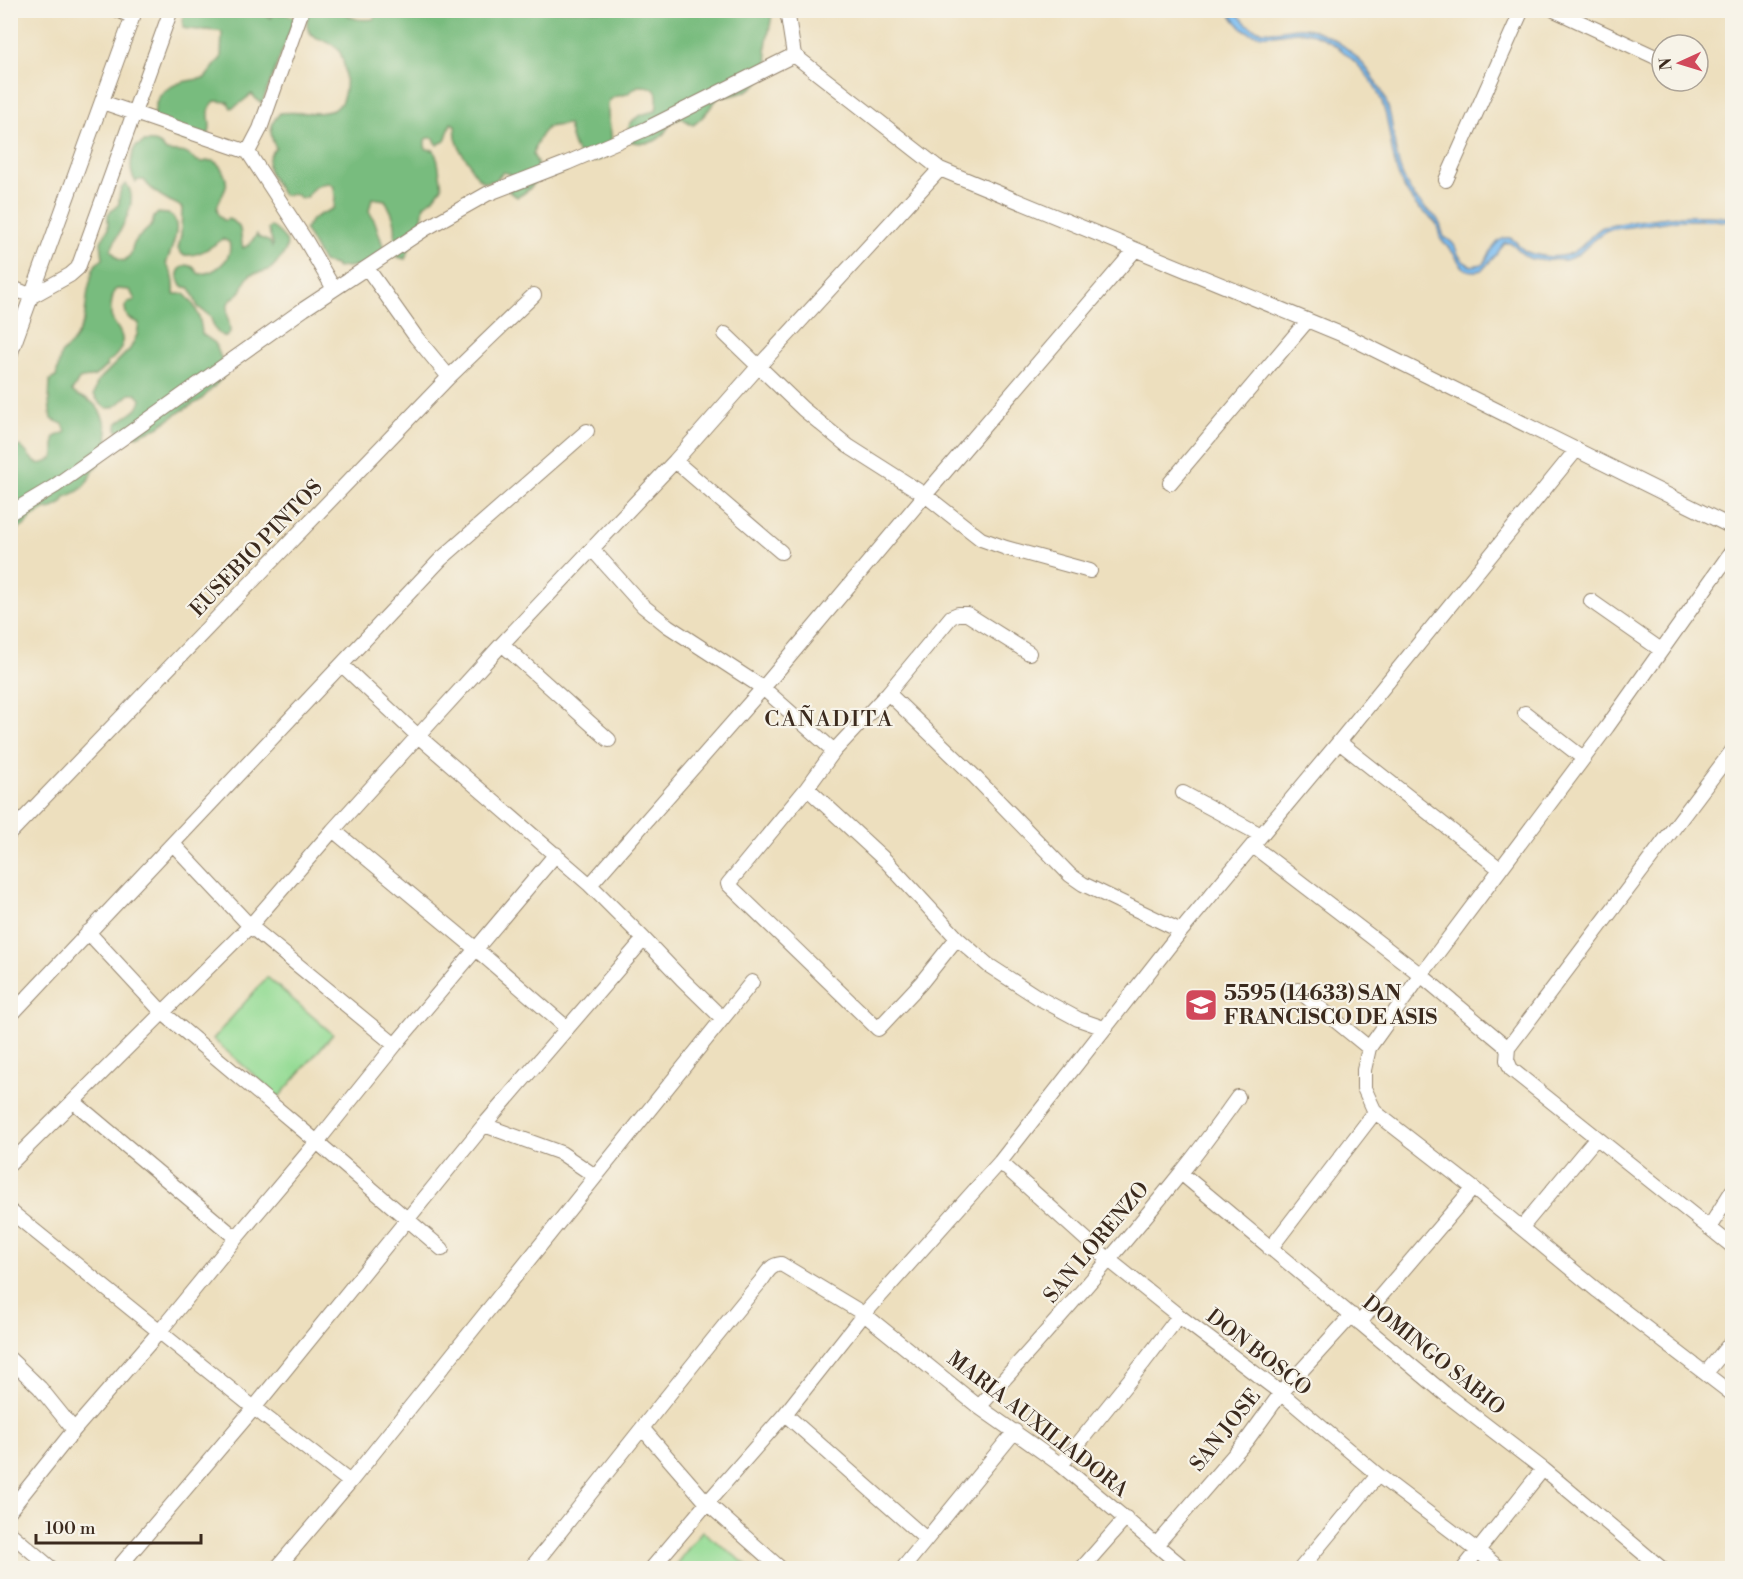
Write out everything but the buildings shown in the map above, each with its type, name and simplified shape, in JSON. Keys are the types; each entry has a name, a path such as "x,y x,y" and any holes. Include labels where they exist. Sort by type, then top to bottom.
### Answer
{"street":[{"path":"10,355 134,14 118,10"},
{"path":"32,296 78,268 171,10"},
{"path":"248,152 260,129 302,10"},
{"path":"787,10 794,55 940,169 1353,339 1732,527"},
{"path":"1446,180 1522,10"},
{"path":"1554,10 1650,54"},
{"path":"10,513 64,480 334,289 425,229 487,194 646,129 794,55"},
{"path":"102,102 248,152 306,241 334,289"},
{"path":"10,1164 250,926 418,736 675,461 940,169"},
{"path":"590,885 763,688 1135,250"},
{"path":"367,268 416,337 449,377"},
{"path":"10,287 32,296"},
{"name":"EUSEBIO PINTOS","path":"10,833 449,377 534,295"},
{"path":"1170,483 1307,321"},
{"path":"725,334 802,409 848,446 925,495 981,539 991,544 1089,572"},
{"path":"10,1016 441,558 587,431"},
{"path":"652,1569 785,1414 864,1314 1000,1162 1181,931 1339,742 1576,449"},
{"path":"675,461 781,552"},
{"path":"592,549 643,606 668,626 763,688 834,751"},
{"path":"1732,551 1369,1048 1364,1070 1364,1088 1375,1112 1522,1227 1598,1291 1732,1394"},
{"path":"1591,601 1661,650"},
{"path":"957,938 921,983 878,1029 728,884 807,788 834,751 888,693 951,617 967,614 1029,653"},
{"path":"502,644 609,740"},
{"path":"342,665 418,736 590,885 722,1018"},
{"path":"888,693 974,776 1070,875 1083,884 1181,931"},
{"path":"1525,713 1583,758"},
{"path":"1339,742 1500,868"},
{"path":"1732,751 1508,1048 1507,1060 1511,1069 1732,1246"},
{"path":"807,788 886,861 957,938 988,965 1039,998 1078,1019 1104,1028"},
{"path":"1183,793 1257,840 1508,1048"},
{"path":"333,830 567,1028"},
{"path":"173,844 250,926 395,1045"},
{"path":"10,1510 74,1430 160,1331 395,1045 556,854"},
{"path":"88,932 163,1013 442,1249"},
{"path":"118,1569 254,1408 484,1125 644,939"},
{"path":"277,1569 350,1482 752,982"},
{"path":"1298,990 1369,1048"},
{"name":"SAN LORENZO","path":"979,1407 1109,1260 1181,1173 1238,1098"},
{"path":"74,1102 236,1238"},
{"path":"1270,1249 1375,1112"},
{"path":"484,1125 561,1154 595,1176"},
{"path":"1522,1227 1596,1138"},
{"name":"DON BOSCO","path":"1000,1162 1109,1260 1499,1569"},
{"name":"DOMINGO SABIO","path":"1181,1173 1444,1393 1543,1469 1661,1569"},
{"name":"SAN JOSE","path":"1156,1545 1247,1440 1281,1394 1379,1298 1473,1188"},
{"path":"1709,1228 1732,1191"},
{"path":"10,1211 254,1408 350,1482"},
{"name":"MARIA AUXILIADORA","path":"642,1428 774,1264 781,1264 864,1314 979,1407 1060,1465 1126,1518 1184,1569"},
{"path":"1060,1465 1179,1316"},
{"path":"1706,1372 1732,1341"},
{"path":"10,1359 40,1388 74,1430"},
{"path":"785,1414 926,1539"},
{"path":"531,1569 642,1428 707,1503 780,1569"},
{"path":"903,1569 1015,1431"},
{"path":"1464,1569 1543,1469"},
{"path":"1301,1569 1378,1475"},
{"path":"1082,1569 1126,1518"},
{"path":"10,1533 51,1569"}],"green space":[{"path":"376,10 772,11 766,48 768,62 766,71 751,89 735,95 719,97 704,116 693,125 682,118 671,122 659,139 649,143 629,141 628,134 634,120 643,114 656,111 657,95 654,89 638,86 627,94 614,97 609,101 608,108 611,143 604,157 596,161 586,160 578,153 572,142 568,124 548,127 538,140 533,155 538,167 535,179 528,190 517,197 509,192 513,179 510,174 503,172 495,181 484,182 479,179 461,152 456,138 455,125 451,123 445,141 437,145 434,138 425,140 425,147 434,150 442,187 434,198 424,205 420,233 405,259 394,253 395,225 385,200 372,198 369,211 384,249 365,265 337,268 335,265 323,262 305,230 314,218 334,208 334,187 329,183 319,185 313,188 307,197 301,198 295,194 283,195 269,172 269,160 276,148 271,130 280,113 330,111 340,104 343,97 345,70 343,61 337,48 310,33 307,21 311,11 344,11 354,18 366,20 374,19"},
{"path":"185,11 255,11 271,18 270,15 283,14 295,18 262,103 252,94 231,108 228,102 215,101 209,113 208,136 198,140 183,140 173,135 153,118 158,99 167,89 185,81 205,78 221,58 222,32 183,28"},
{"path":"144,142 157,143 166,151 189,155 199,162 212,161 218,164 224,173 226,184 218,205 218,213 225,221 228,219 237,224 243,248 249,245 257,234 258,237 270,242 272,247 268,229 271,226 286,241 286,250 273,266 266,271 250,275 241,291 229,302 227,310 230,332 226,337 219,334 210,316 198,307 190,288 181,286 178,276 179,271 187,265 193,267 199,274 217,268 229,254 229,242 223,239 199,253 183,255 178,249 182,208 158,194 144,180 136,182 133,178 131,160 135,147"},
{"path":"126,184 130,191 130,208 111,250 118,259 124,261 131,254 137,239 152,225 158,213 173,217 176,223 175,237 166,264 173,278 174,294 184,294 195,307 202,334 215,343 225,368 224,376 201,400 156,428 136,436 122,435 117,430 117,424 138,408 141,399 136,394 130,394 116,406 107,408 94,395 97,382 130,349 137,335 139,323 128,318 125,311 129,302 135,300 130,290 117,289 114,291 111,315 122,337 122,346 106,364 107,366 94,376 79,379 72,391 92,402 101,414 107,432 105,452 80,490 65,497 62,503 35,515 17,529 11,526 10,463 14,449 20,446 37,463 47,462 54,457 54,437 66,432 63,424 51,419 50,380 56,377 61,354 74,341 84,321 93,270 96,264 103,259 101,242 108,229 108,214 119,204 121,190"},
{"path":"267,977 333,1034 279,1097 213,1039"},
{"path":"702,1531 751,1568 673,1568"}],"water":[{"path":"1228,11 1235,11 1249,26 1262,31 1298,28 1313,30 1339,43 1362,63 1372,75 1386,101 1397,159 1408,186 1418,201 1438,220 1444,237 1454,246 1462,260 1471,266 1483,264 1497,243 1504,238 1511,238 1522,249 1530,253 1540,256 1557,256 1567,255 1577,250 1603,227 1683,216 1716,216 1732,218 1732,222 1678,220 1607,230 1577,255 1565,260 1532,259 1514,245 1504,243 1482,270 1470,271 1462,266 1443,241 1436,223 1416,205 1402,184 1393,156 1382,101 1364,72 1335,45 1314,34 1295,32 1256,35 1239,25"}],"place":[{"name":"5595 (14633) SAN FRANCISCO DE ASIS","path":"1201,1005"}],"district":[{"name":"CAÑADITA","path":"829,718"}]}
